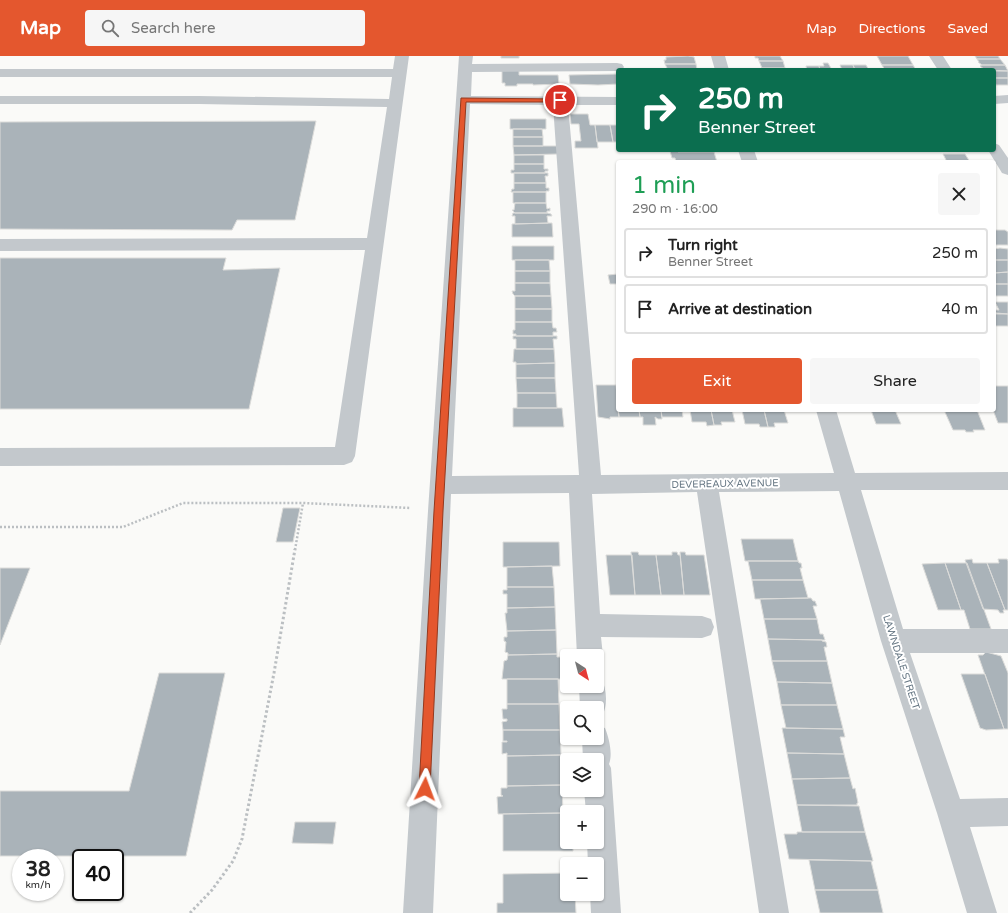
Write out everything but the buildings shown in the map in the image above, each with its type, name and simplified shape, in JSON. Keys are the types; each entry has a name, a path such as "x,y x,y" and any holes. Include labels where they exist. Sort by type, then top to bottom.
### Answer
{"street":[{"path":"0,457 344,456 376,244 402,56"},
{"path":"718,56 721,68"},
{"path":"936,56 944,68"},
{"path":"418,913 439,511 465,62 616,67"},
{"path":"0,73 400,73"},
{"path":"0,100 199,100 396,103"},
{"path":"463,100 616,101"},
{"path":"560,100 585,485 590,649"},
{"path":"996,100 1008,100"},
{"path":"996,151 1008,170"},
{"path":"0,245 376,244"},
{"name":"LAWNDALE STREET","path":"827,412 894,641 951,813 982,913"},
{"name":"DEVEREAUX AVENUE","path":"441,485 707,484 848,481 1008,482"},
{"path":"707,484 774,913"},
{"path":"588,625 702,627"},
{"path":"894,641 1008,640"},
{"path":"599,797 606,913"},
{"path":"951,813 1008,812"}],"path":[{"path":"0,527 123,527 183,503 303,503 412,508"},
{"path":"190,913 212,890 233,861 242,839 274,673 303,503"}],"route":[{"path":"425,789 439,511 463,100 560,100"}]}
